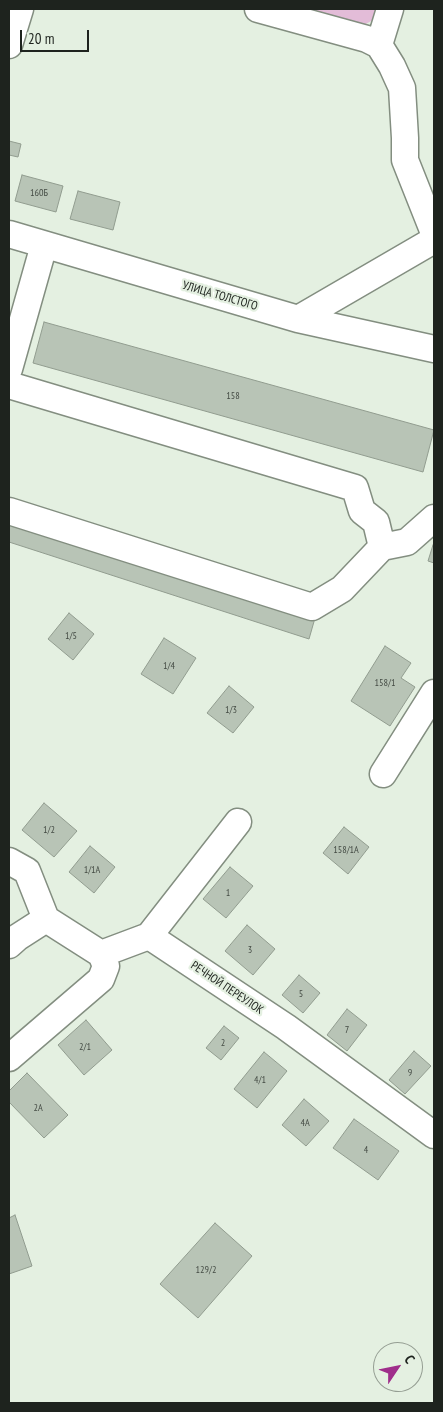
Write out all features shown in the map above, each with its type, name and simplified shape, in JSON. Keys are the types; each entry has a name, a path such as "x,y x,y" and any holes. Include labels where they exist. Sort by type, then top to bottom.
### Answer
{"street":[{"path":"9,45 20,9"},
{"path":"258,9 367,39 379,46 392,66 402,88 405,160 434,233"},
{"path":"379,46 390,9"},
{"name":"УЛИЦА ТОЛСТОГО","path":"9,234 298,319 434,349"},
{"path":"298,319 434,240"},
{"path":"9,369 44,244"},
{"path":"9,386 355,488 362,511 376,522 382,547"},
{"path":"9,511 312,607 342,589 382,547 406,542 434,518"},
{"path":"383,774 434,693"},
{"path":"101,954 149,936 238,822"},
{"path":"9,861 27,871 46,919 101,954 106,966 101,979 9,1058"},
{"path":"9,944 46,919"},
{"name":"РЕЧНОЙ ПЕРЕУЛОК","path":"149,936 286,1027 434,1135"}],"shaded area":[{"path":"298,9 377,9 375,19 362,26"}],"building":[{"path":"9,141 21,144 18,157 9,155"},
{"path":"22,175 63,186 56,212 15,201"},
{"path":"78,191 120,202 113,230 70,219"},
{"path":"44,322 434,430 423,472 33,363"},
{"path":"9,520 315,618 309,639 9,542"},
{"path":"434,545 434,563 428,561"},
{"path":"69,613 94,634 73,660 48,639"},
{"path":"164,638 196,658 173,694 141,674"},
{"path":"385,646 411,663 401,678 415,687 390,726 351,701"},
{"path":"229,686 254,707 233,733 207,713"},
{"path":"44,803 77,831 54,857 22,830"},
{"path":"344,827 369,847 348,874 323,853"},
{"path":"90,846 115,867 94,893 69,872"},
{"path":"230,867 253,886 226,918 203,899"},
{"path":"247,925 275,949 253,975 225,951"},
{"path":"299,975 320,993 303,1013 282,995"},
{"path":"347,1009 367,1025 347,1051 327,1035"},
{"path":"86,1020 112,1050 84,1075 58,1045"},
{"path":"224,1026 239,1038 221,1060 206,1048"},
{"path":"414,1051 431,1066 405,1094 389,1080"},
{"path":"264,1052 287,1071 257,1108 234,1089"},
{"path":"27,1073 68,1115 44,1138 9,1102 9,1091"},
{"path":"304,1099 329,1121 306,1146 282,1125"},
{"path":"354,1119 399,1151 378,1180 333,1148"},
{"path":"15,1215 32,1266 9,1274 9,1218"},
{"path":"215,1223 252,1256 198,1318 160,1284"}]}
